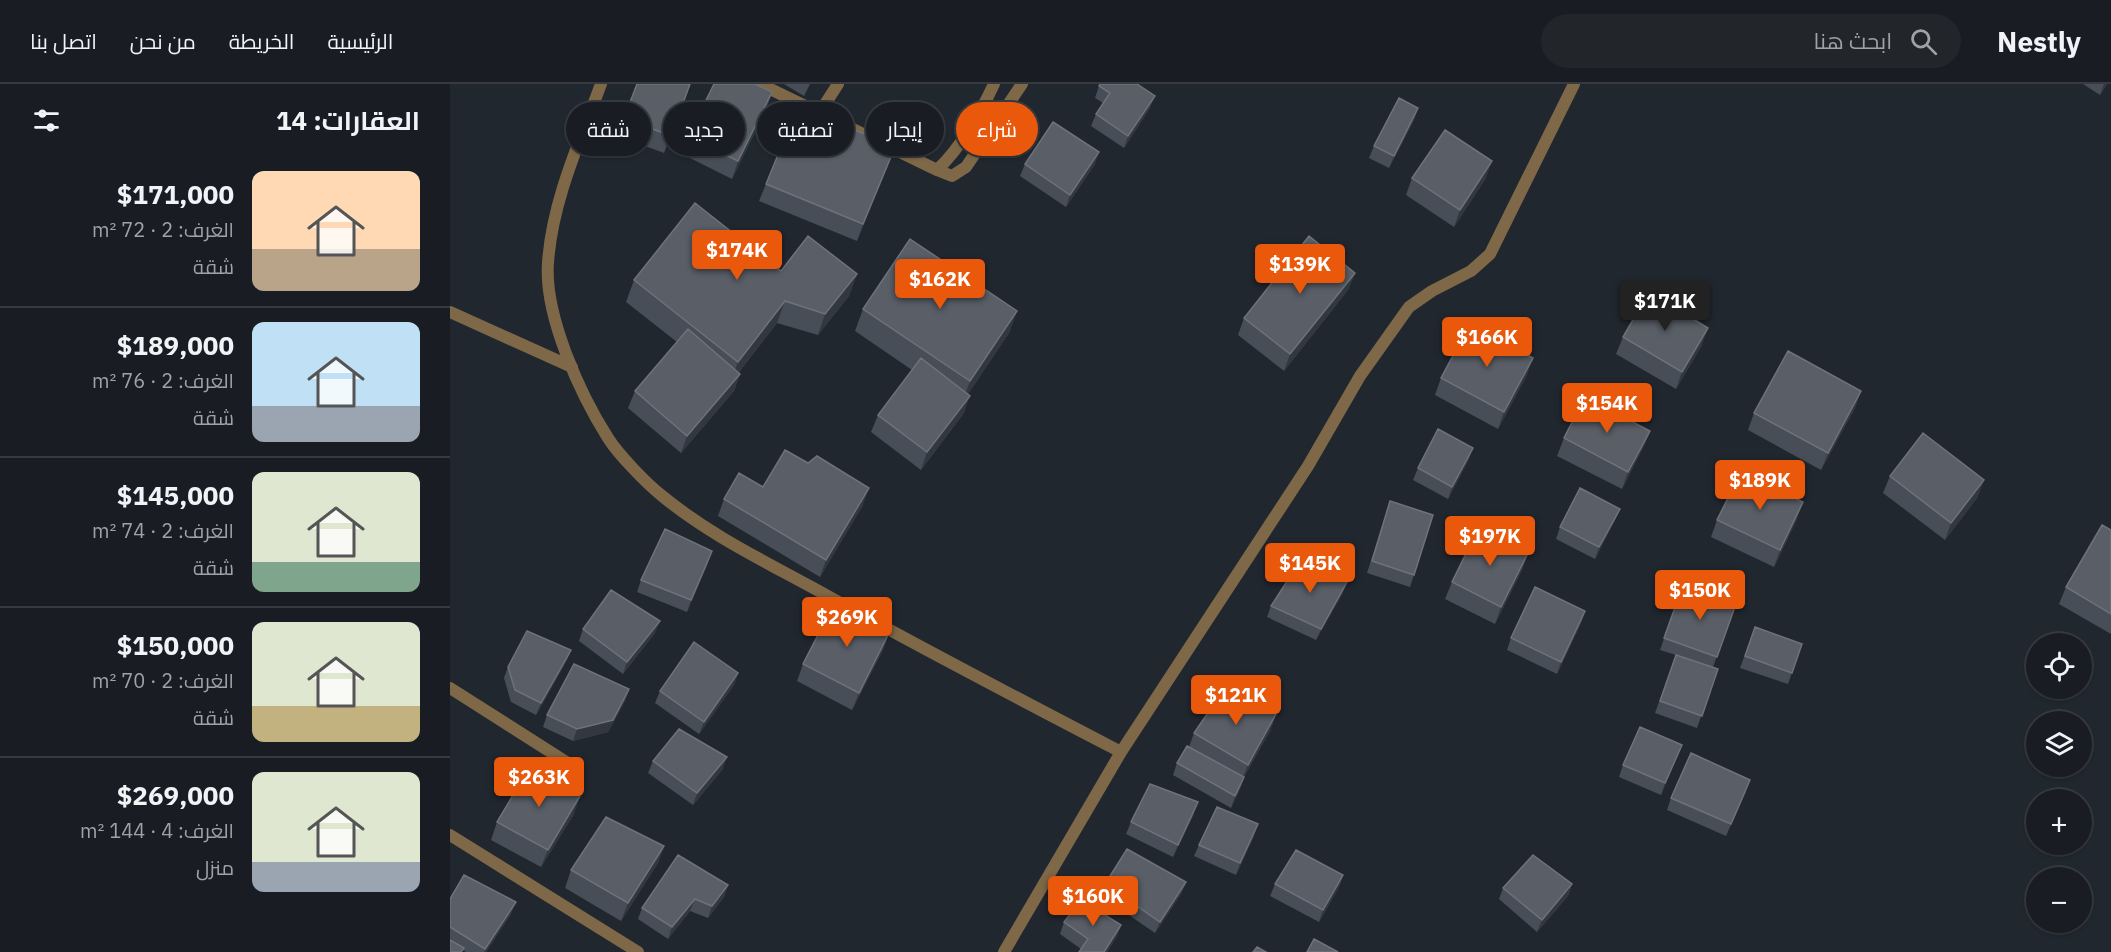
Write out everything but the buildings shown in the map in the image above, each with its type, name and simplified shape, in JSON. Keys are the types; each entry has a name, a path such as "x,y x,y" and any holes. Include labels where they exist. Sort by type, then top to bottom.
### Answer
{"street":[{"path":"601,84 566,180 553,229 547,264 549,294 559,334 572,367 609,440 660,495 708,530 913,644 1121,752"},
{"path":"760,84 799,102"},
{"path":"826,102 838,84"},
{"path":"937,170 947,161 985,104 994,84"},
{"path":"854,129 952,176 966,167 1022,84"},
{"path":"1004,952 1121,752 1308,466 1360,376 1409,307 1432,291 1471,272 1490,254 1574,84"},
{"path":"450,312 572,367"},
{"path":"450,688 572,765"},
{"path":"450,835 638,952"}]}
